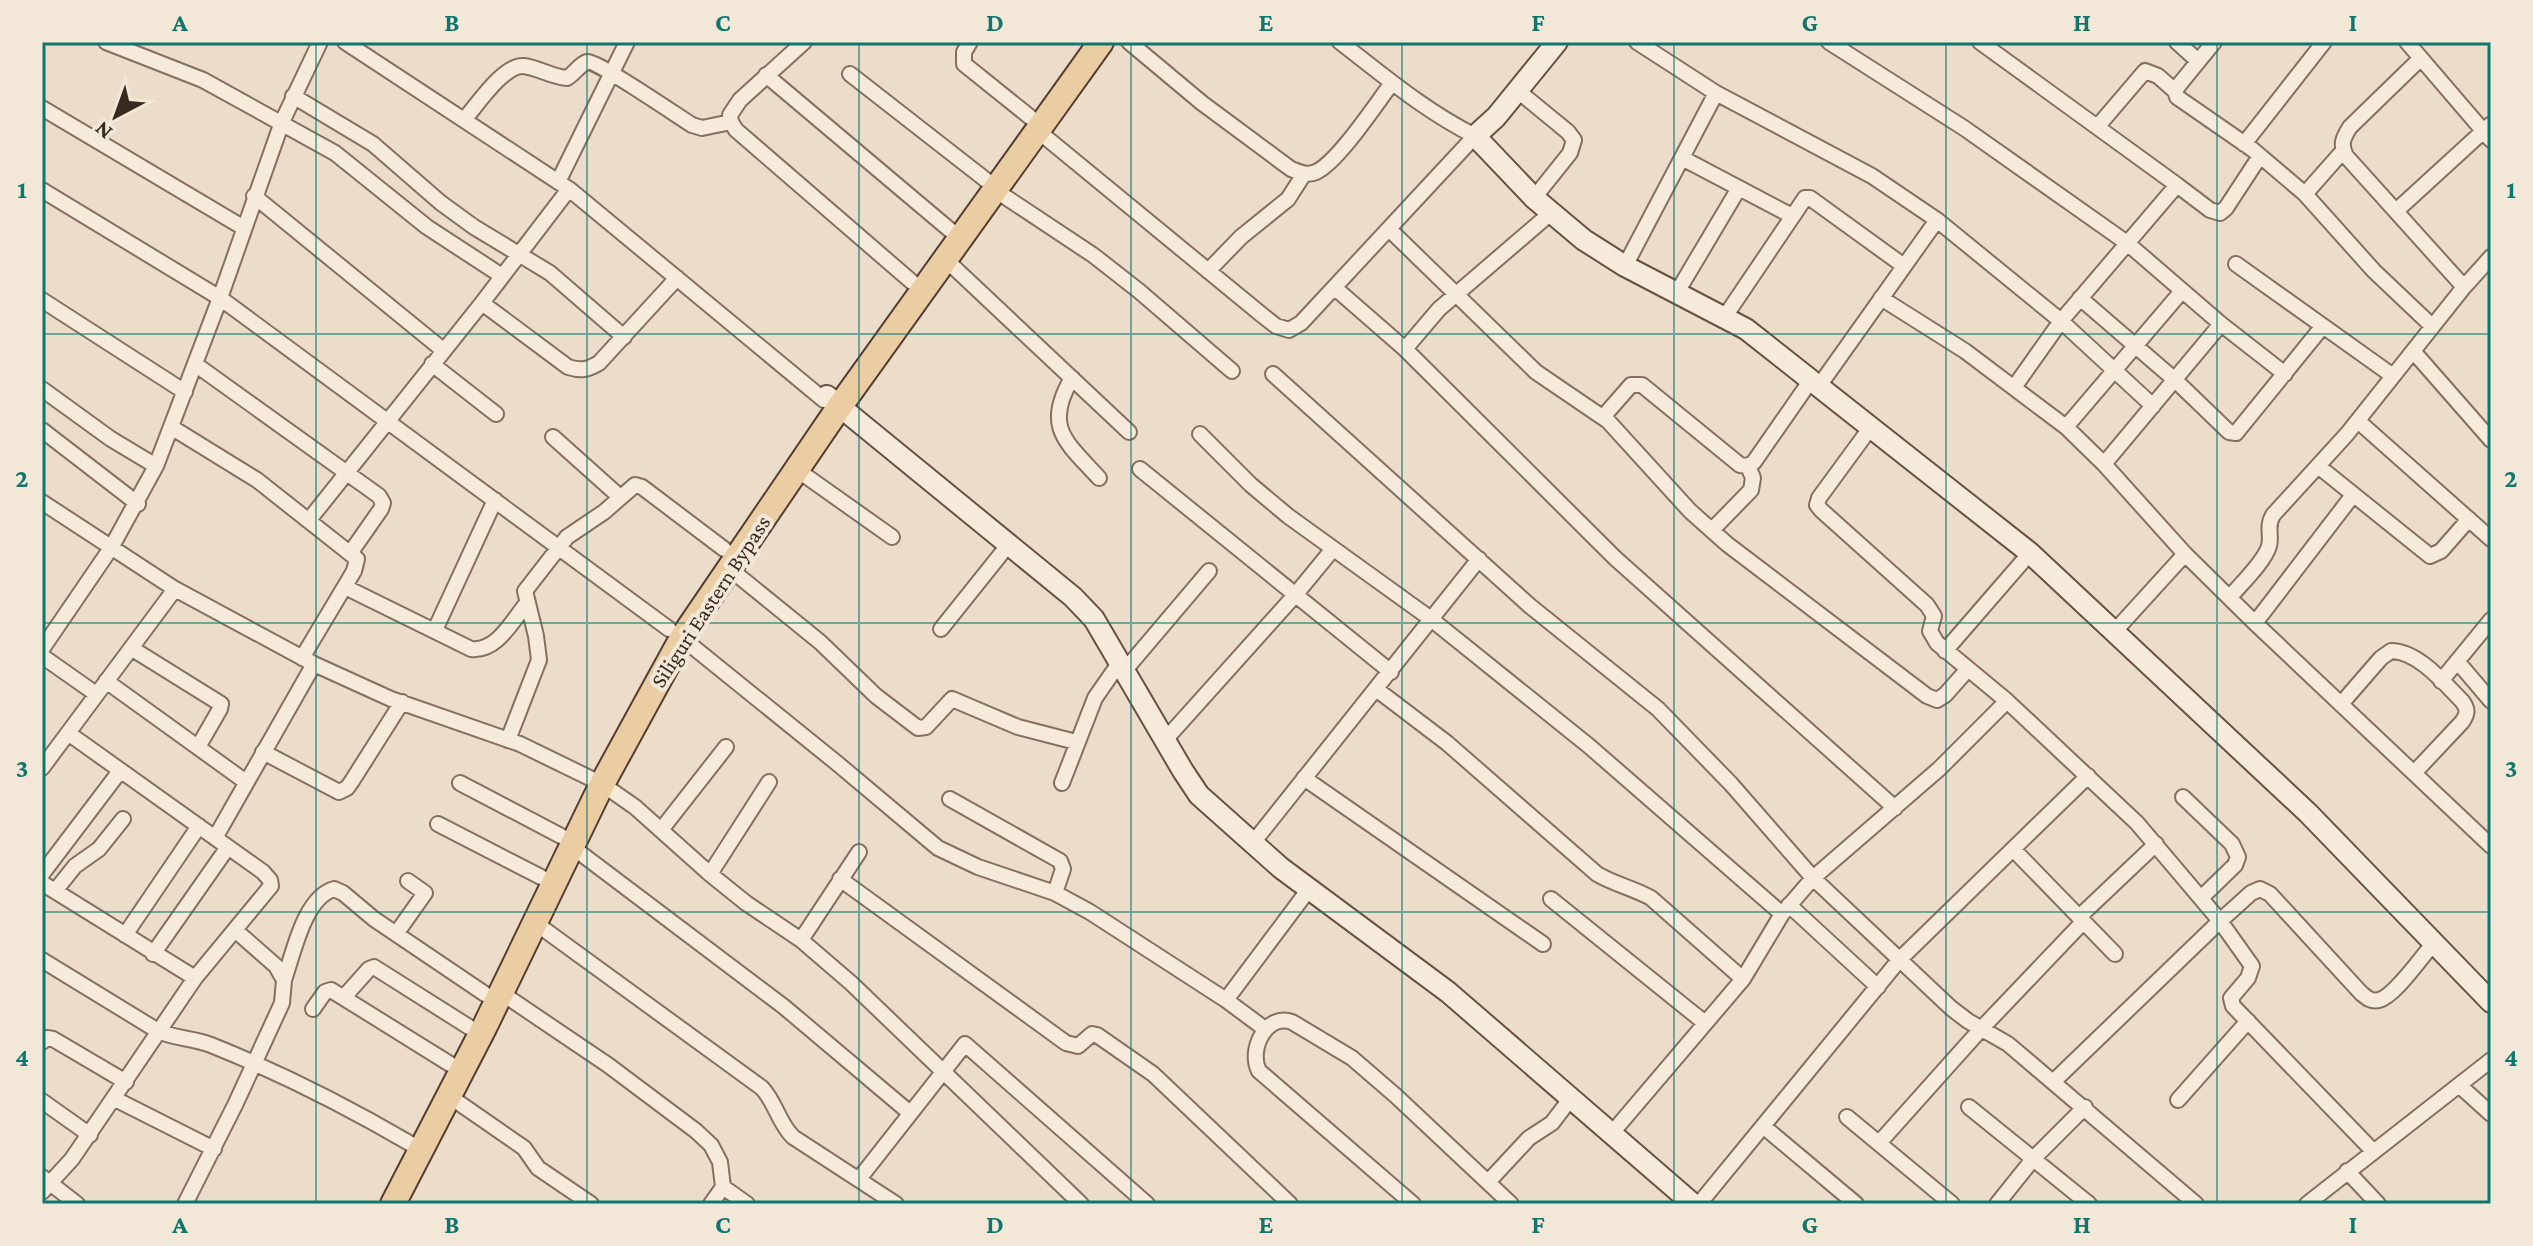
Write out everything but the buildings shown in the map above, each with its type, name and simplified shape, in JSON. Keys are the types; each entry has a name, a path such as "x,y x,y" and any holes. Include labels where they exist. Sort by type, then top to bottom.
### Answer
{"main road":[{"name":"Siliguri Eastern Bypass","path":"1034,124 1083,42"},
{"name":"Siliguri Eastern Bypass","path":"727,559 796,469 831,401 945,259 990,185 1034,124 1101,42"},
{"name":"Siliguri Eastern Bypass","path":"381,1204 469,1027 534,922 566,841 676,634 912,282 950,230 990,185"},
{"name":"Siliguri Eastern Bypass","path":"393,1204 449,1096 541,877 566,841"}],"street":[{"path":"106,42 203,80 335,153 427,227 502,276"},
{"path":"42,648 111,548 138,504 156,466 282,122 320,42"},
{"path":"345,42 563,186 1073,597 1094,619 1199,795 1252,844 1448,992 1696,1204 1900,959 2088,776"},
{"path":"309,520 520,253 563,186 627,42"},
{"path":"804,42 733,109 731,122 736,130 912,282"},
{"path":"970,42 964,52 964,64 1208,271 1276,326 1289,330 1301,323 1496,117 1557,42"},
{"path":"1129,42 1202,103 1291,169 1304,174 1316,172 1332,158 1392,83"},
{"path":"1340,42 1448,122 1475,136 1534,198 1584,240 1625,266 1746,329 2030,553 2308,813 2491,1002"},
{"path":"1637,42 1716,93 1872,176 1937,220 2061,321 2153,406"},
{"path":"1829,42 1964,128 2127,243 2285,374"},
{"path":"1980,42 2210,210 2220,213 2226,208 2260,156"},
{"path":"2177,42 2198,61"},
{"path":"2175,91 2214,42"},
{"path":"2244,144 2324,42"},
{"path":"2396,211 2489,132 2407,42"},
{"path":"2420,59 2350,127 2343,138 2343,151 2464,287"},
{"path":"464,120 506,72 515,67 525,66 567,78 588,62 593,62 692,125 702,128 731,122"},
{"path":"2098,126 2145,71 2158,76 2182,102 2244,144 2305,194 2374,271 2432,326"},
{"path":"850,74 990,185 1093,255 1232,371"},
{"path":"766,75 950,230"},
{"path":"1518,91 1574,140 1570,153 1534,198"},
{"path":"1625,266 1716,93"},
{"path":"293,96 373,144 441,203 474,227 520,253 576,294 624,337"},
{"path":"42,108 244,228"},
{"path":"2305,194 2343,151"},
{"path":"1682,158 1792,216"},
{"path":"1208,271 1241,237 1288,199 1304,174"},
{"path":"2015,386 2061,321 2177,185"},
{"path":"1676,294 1739,188"},
{"path":"42,190 220,298 388,419 676,634 938,848 978,867 1055,893 1090,912 1226,1000 1265,1029"},
{"path":"254,196 443,350"},
{"path":"1724,318 1802,200 1810,198 1904,266"},
{"path":"1405,349 1456,293 1552,212"},
{"path":"1603,417 1636,383 1740,465 1748,466 1881,298 1937,220"},
{"path":"1390,230 1536,372 1603,417 1712,530 1927,696 1937,700 1945,695 1968,669"},
{"path":"2230,597 2266,553 2270,539 2267,529 2273,515 2358,421 2491,257"},
{"path":"945,259 1129,432"},
{"path":"2236,264 2393,376"},
{"path":"482,303 568,367 579,371 599,363 677,278"},
{"path":"1335,288 1405,349 1615,558 1895,808"},
{"path":"2066,427 2182,291"},
{"path":"1881,298 1965,351 2066,427 2104,464 2185,554 2491,846"},
{"path":"2080,298 2175,380 2229,432 2236,433 2323,326"},
{"path":"42,300 185,392"},
{"path":"2104,464 2221,324"},
{"path":"2413,351 2491,440"},
{"path":"195,364 379,496 383,503 381,509 351,552"},
{"path":"432,364 496,414"},
{"path":"1273,374 1530,606 1658,709 1731,784 1813,878 1951,1008 2008,1044 2196,1204"},
{"path":"1072,378 1061,396 1057,414 1059,428 1066,442 1099,478"},
{"path":"42,389 111,439 156,466"},
{"path":"2358,421 2491,539"},
{"path":"153,954 221,843 246,782 357,564 351,552 257,480 171,427"},
{"path":"1871,427 1817,505 1927,605 1934,616 1930,631 1932,637 1945,651 2007,701 2156,844 2220,921 2252,966 2248,978 2231,998 2233,1006 2373,1151"},
{"path":"42,430 138,504"},
{"path":"1200,434 1251,485 1431,619 1878,987"},
{"path":"553,437 620,497"},
{"path":"1712,530 1751,490 1753,478 1748,466"},
{"path":"2318,466 2430,556 2441,551 2469,519"},
{"path":"796,469 892,537"},
{"path":"1140,469 1391,672"},
{"path":"508,740 539,660 525,591 575,529 604,512 635,485 642,487 727,559 876,696 918,728 926,727 952,699 1018,727 1076,742"},
{"path":"2255,623 2353,495"},
{"path":"435,630 495,500"},
{"path":"42,502 175,589 308,661 402,702 508,740 596,781 661,830 746,903 801,940 851,983 1078,1203"},
{"path":"941,629 1009,544"},
{"path":"1165,740 1333,549"},
{"path":"1945,651 2030,553"},
{"path":"2114,632 2185,554"},
{"path":"1252,844 1479,559"},
{"path":"1062,783 1095,698 1209,571"},
{"path":"345,587 471,649 489,647 527,603"},
{"path":"42,768 175,589"},
{"path":"2441,681 2491,620"},
{"path":"131,648 221,704 198,747"},
{"path":"2341,704 2381,658 2391,651 2406,654 2441,681 2467,707 2467,715 2414,773"},
{"path":"42,656 96,694"},
{"path":"2457,661 2491,701"},
{"path":"106,681 246,782"},
{"path":"1376,689 1447,743 1597,874 1618,887 1635,890 1651,898 1743,979"},
{"path":"1612,1133 1743,979 1786,910 1813,878 1939,769 2007,701"},
{"path":"263,752 339,792 352,781 402,702"},
{"path":"68,733 263,872 271,886 195,978 90,1135 45,1184 77,1204"},
{"path":"661,830 726,747"},
{"path":"42,874 120,771"},
{"path":"1304,778 1543,944"},
{"path":"710,874 769,782"},
{"path":"460,783 566,841 783,1006 910,1113"},
{"path":"2183,797 2232,844 2238,857 2235,865 2201,898"},
{"path":"950,799 1060,861 1063,869 1055,893"},
{"path":"55,891 75,866 99,849 123,819"},
{"path":"438,824 541,877"},
{"path":"125,935 199,826"},
{"path":"1879,1143 2081,919 2156,844"},
{"path":"2013,849 2115,954"},
{"path":"801,940 859,852"},
{"path":"840,879 1066,1043 1078,1046 1092,1034 1097,1035 1153,1074 1290,1204"},
{"path":"396,934 425,893 408,881"},
{"path":"42,883 195,978"},
{"path":"185,1204 282,1003 284,980 308,912 317,898 334,889 396,934 608,1065 696,1131 711,1145 720,1162 723,1187 711,1204"},
{"path":"1226,1000 1309,889"},
{"path":"2054,1081 2220,921 2251,893 2260,889 2270,894 2370,1000 2381,1000 2390,993 2434,943"},
{"path":"1551,899 1705,1023"},
{"path":"534,922 762,1088 772,1099 782,1126 793,1137 896,1204"},
{"path":"235,930 276,966 284,980"},
{"path":"42,960 158,1031 176,1039 208,1044 254,1063 322,1094 411,1144"},
{"path":"344,997 374,967 469,1027"},
{"path":"313,1009 325,992 331,990 450,1064"},
{"path":"1413,1204 1259,1071 1255,1055 1265,1029 1275,1020 1292,1022 1352,1058 1511,1204"},
{"path":"2178,1100 2248,1021"},
{"path":"42,1042 47,1038 53,1039 126,1082"},
{"path":"859,1179 965,1044 1147,1204"},
{"path":"2307,1204 2491,1060"},
{"path":"2460,1086 2491,1114"},
{"path":"449,1096 524,1148 538,1168 586,1202"},
{"path":"1489,1181 1529,1138 1552,1123 1571,1098"},
{"path":"115,1099 214,1149"},
{"path":"42,1101 90,1135"},
{"path":"1969,1107 2089,1204"},
{"path":"1997,1204 2033,1159 2085,1107"},
{"path":"1847,1117 1952,1204"},
{"path":"1763,1126 1856,1204"},
{"path":"2347,1171 2378,1204"},
{"path":"723,1187 747,1204"}]}
